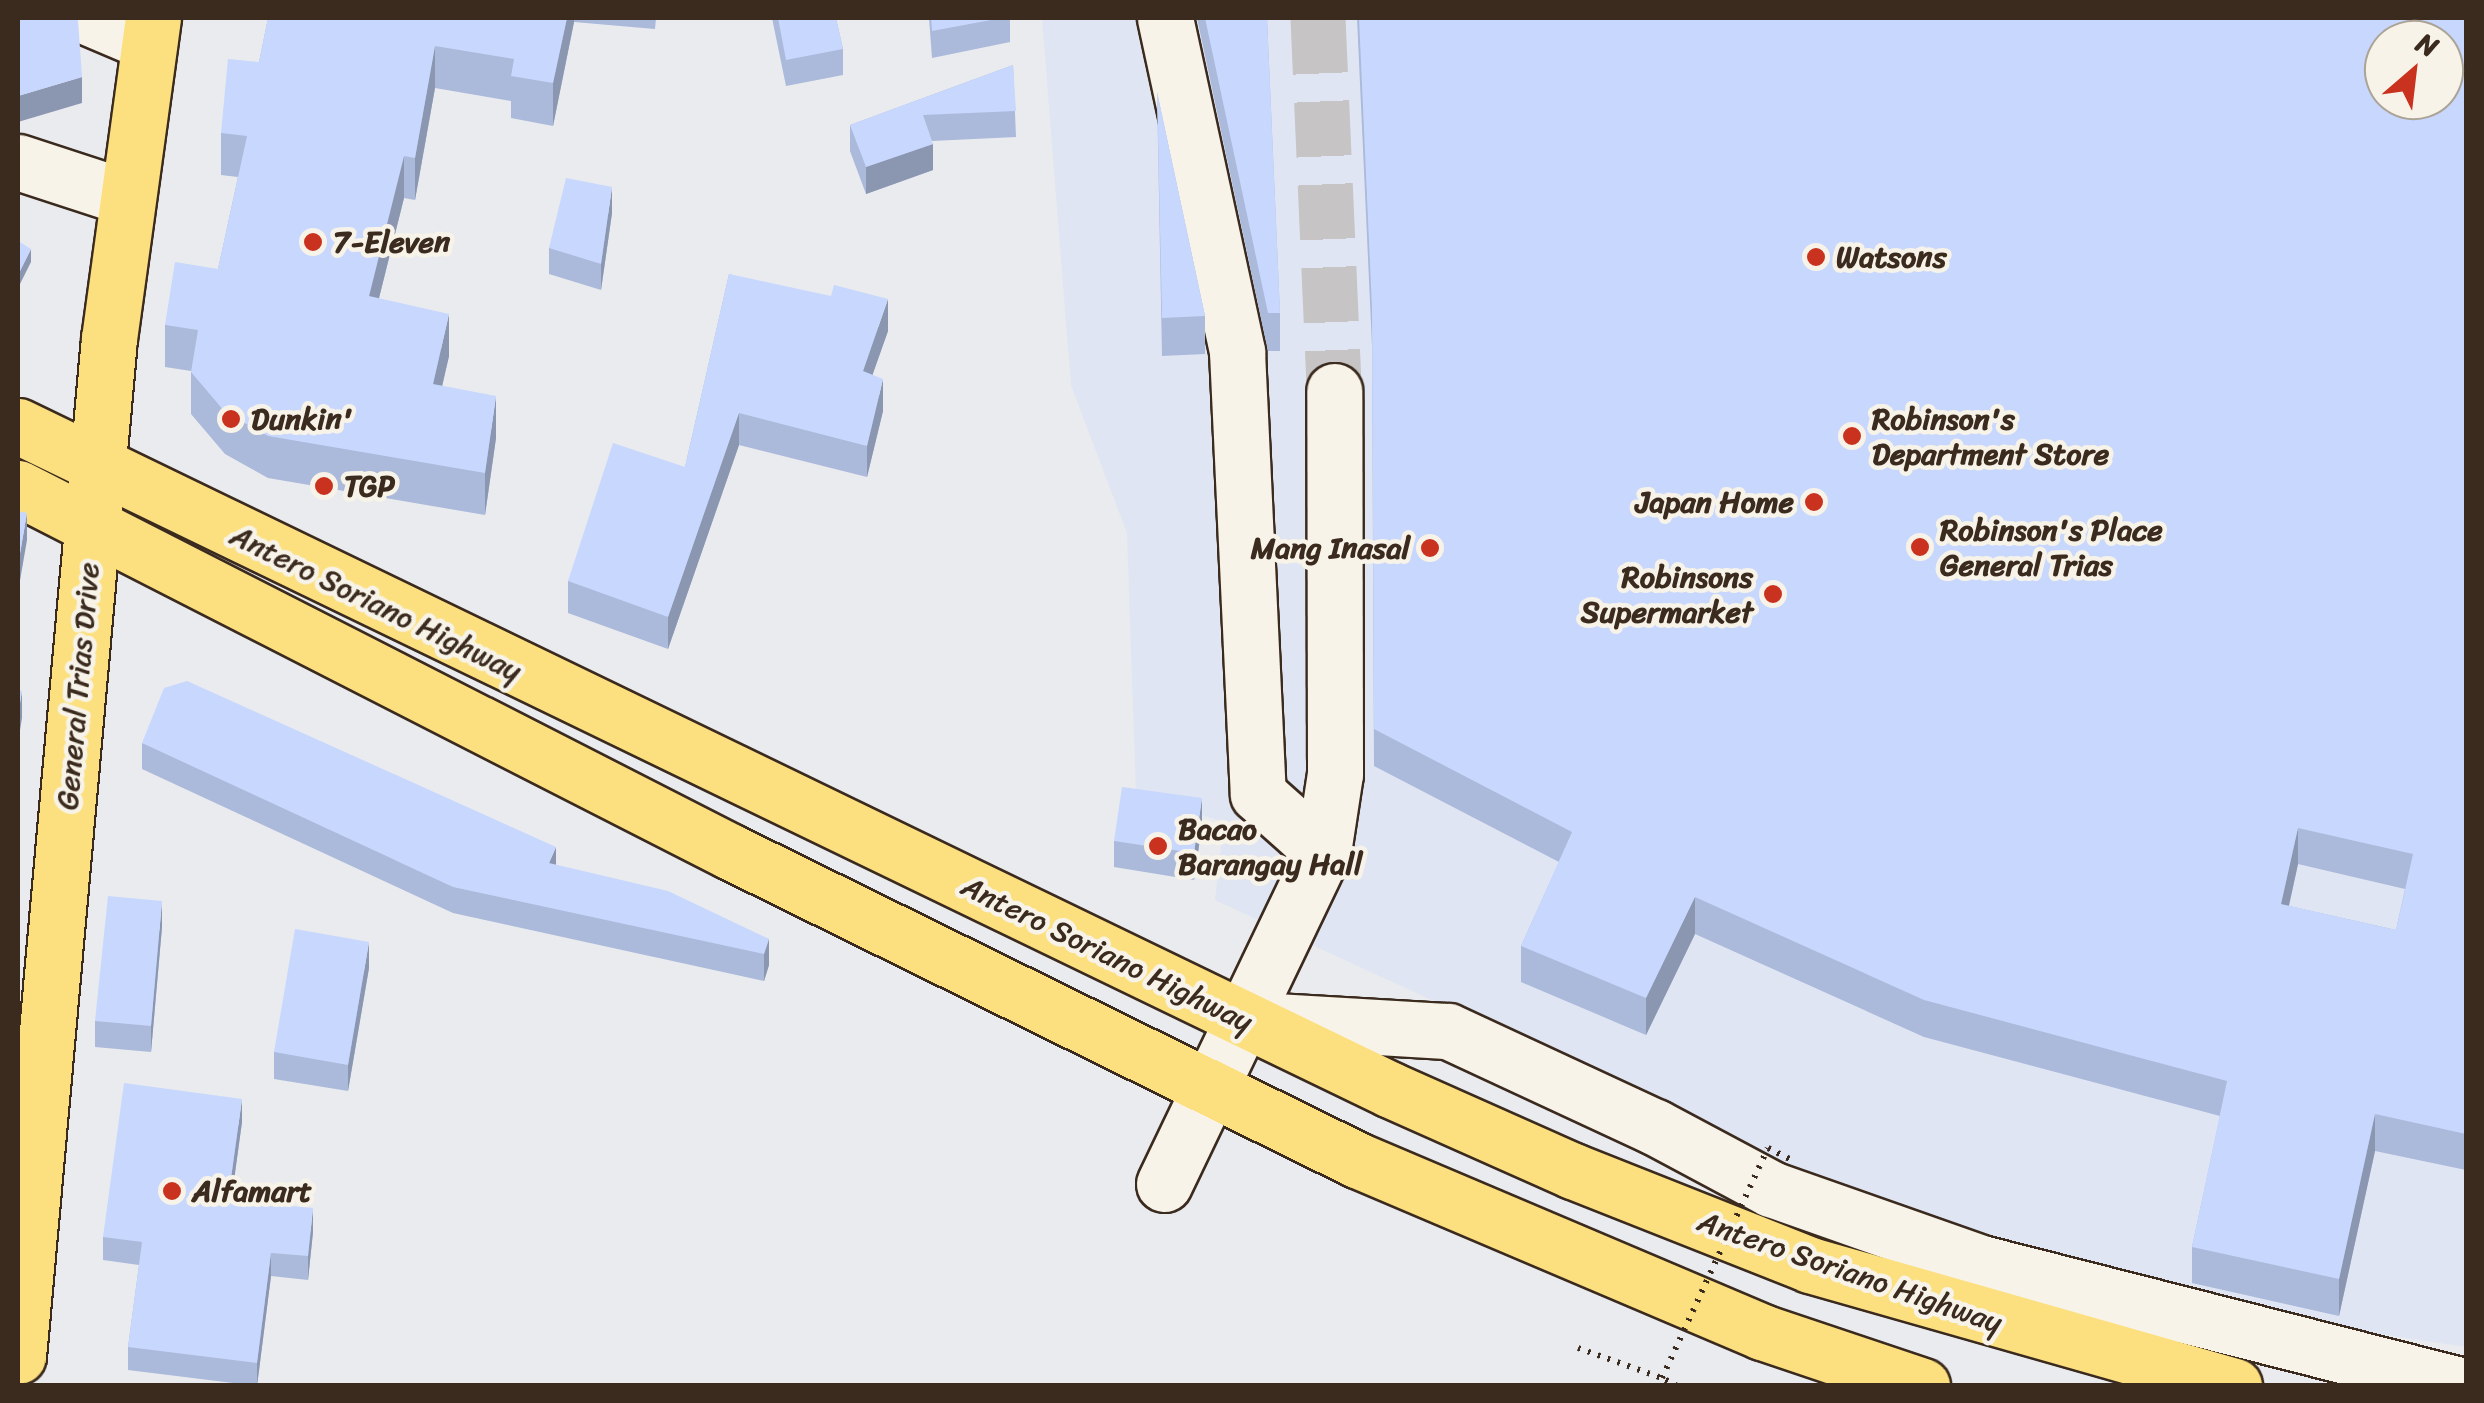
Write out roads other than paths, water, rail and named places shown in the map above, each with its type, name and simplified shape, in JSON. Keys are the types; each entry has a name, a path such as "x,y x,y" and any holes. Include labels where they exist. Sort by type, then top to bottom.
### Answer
{"main road":[{"name":"General Trias Drive","path":"18,1356 97,466 125,197 151,30"},
{"name":"Antero Soriano Highway","path":"18,426 1243,1019 1572,1171 1810,1265 2234,1386"},
{"name":"Antero Soriano Highway","path":"18,488 1210,1089 1556,1248 1762,1332 1922,1386"}],"street":[{"path":"90,18 151,30"},
{"path":"1165,18 1238,352 1258,794 1322,852"},
{"path":"18,162 125,197"},
{"path":"1164,1184 1322,852 1336,774 1334,391"},
{"path":"1243,1019 1448,1031 1655,1126 1771,1189 1963,1257 2134,1307 2462,1386"}],"tunnel":[{"path":"1318,18 1334,391"}],"place":[{"name":"7-Eleven","path":"313,242"},
{"name":"Watsons","path":"1816,257"},
{"name":"Dunkin'","path":"231,419"},
{"name":"Robinson's Department Store","path":"1852,436"},
{"name":"TGP","path":"324,486"},
{"name":"Japan Home","path":"1814,502"},
{"name":"Robinson's Place General Trias","path":"1920,547"},
{"name":"Mang Inasal","path":"1430,548"},
{"name":"Robinsons Supermarket","path":"1773,594"},
{"name":"Bacao Barangay Hall","path":"1158,846"},
{"name":"Alfamart","path":"172,1191"}]}
